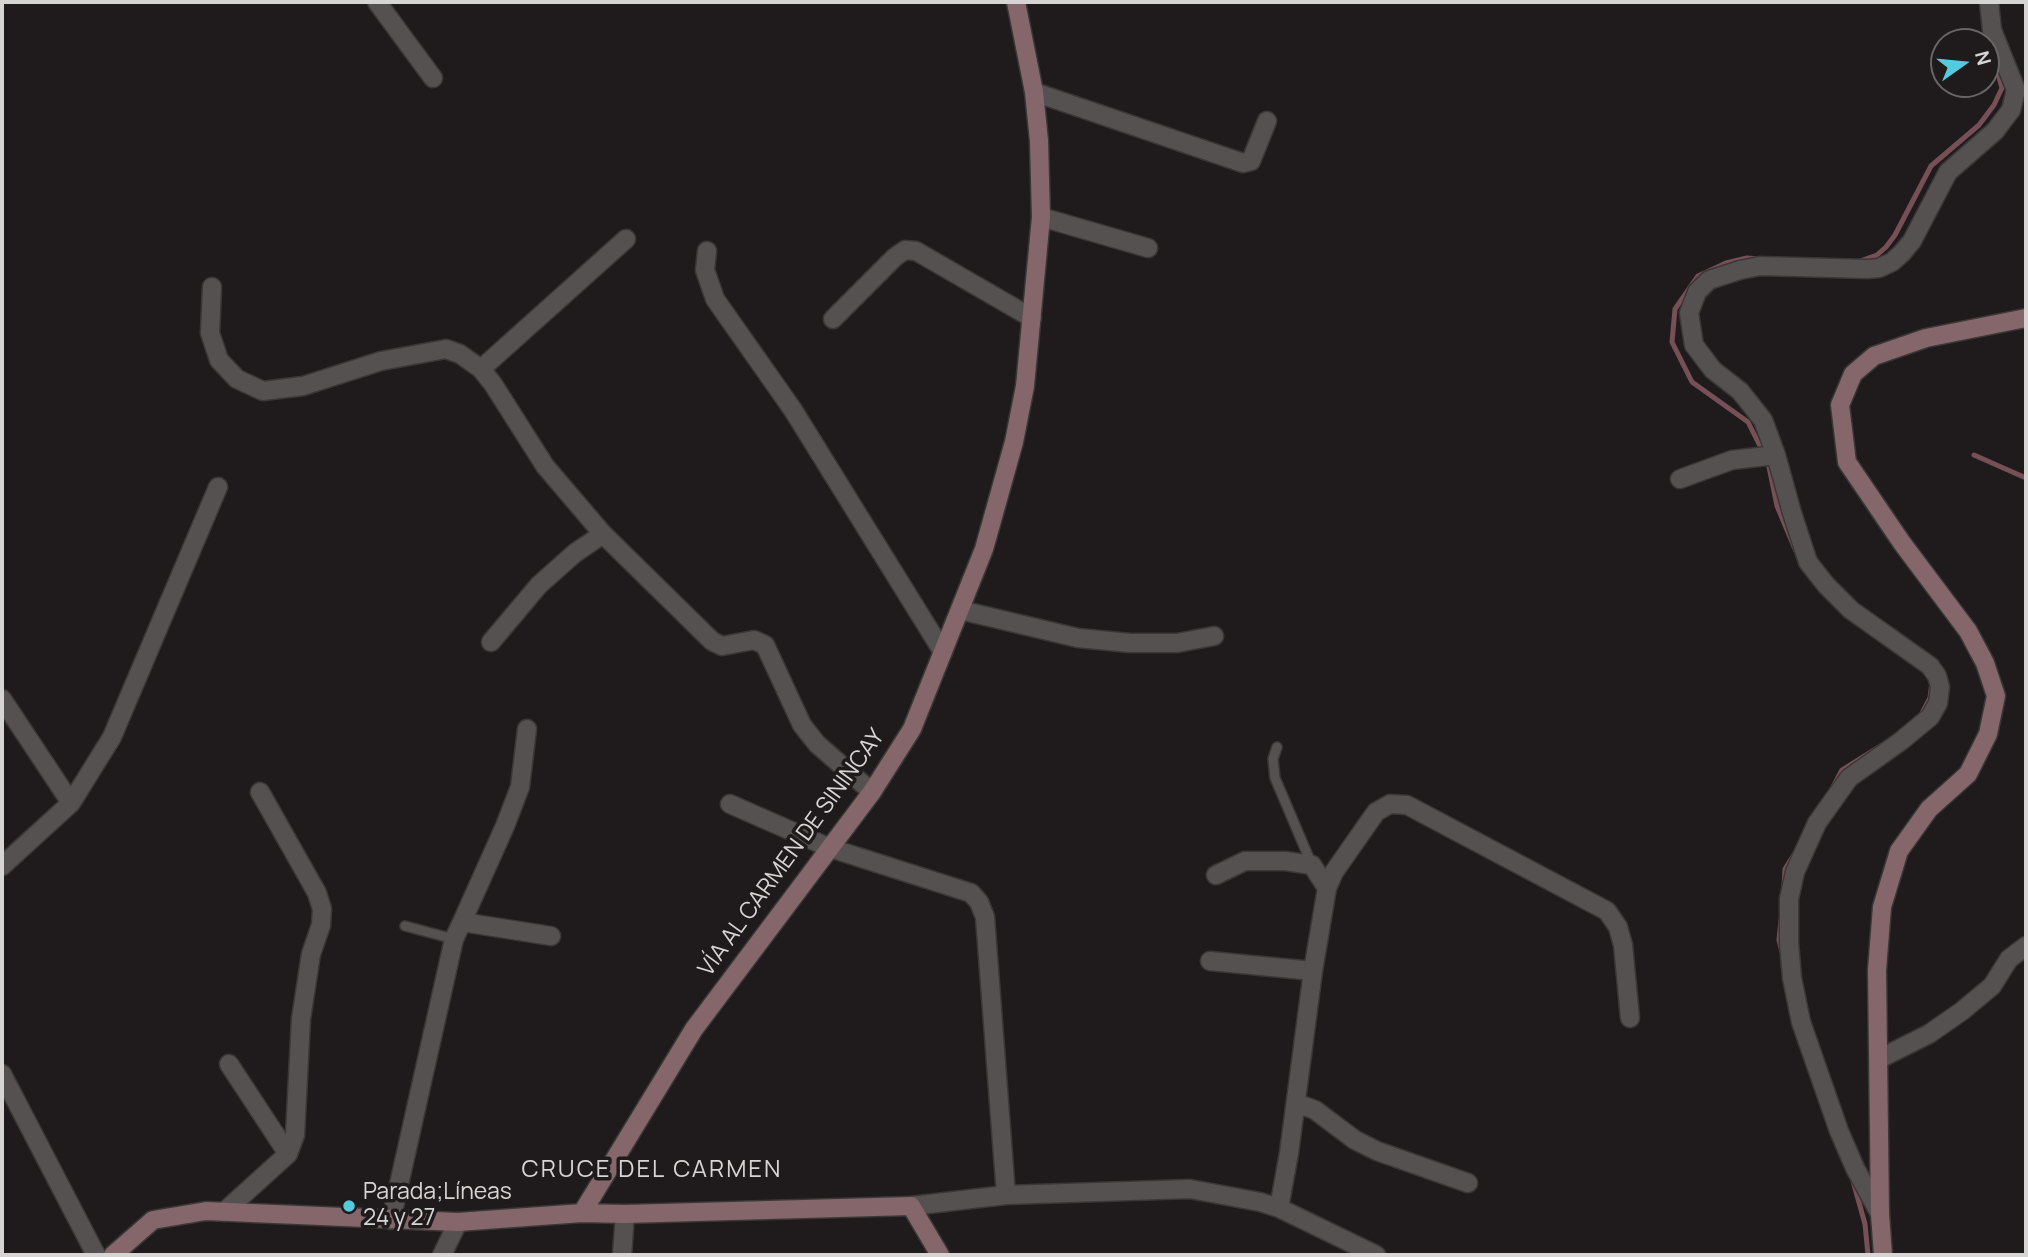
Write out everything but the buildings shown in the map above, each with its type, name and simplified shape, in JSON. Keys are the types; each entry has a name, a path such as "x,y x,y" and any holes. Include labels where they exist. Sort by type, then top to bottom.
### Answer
{"street":[{"path":"377,2 433,78"},
{"name":"VÍA AL CARMEN DE SININCAY","path":"582,1213 694,1029 872,792 912,729 984,549 1014,442 1025,386 1041,217 1039,141 1034,92 1016,2"},
{"path":"1880,1214 1839,1131 1801,1022 1792,978 1789,899 1795,872 1817,822 1849,778 1930,717 1938,703 1940,687 1930,666 1851,610 1808,562 1763,421 1740,391 1713,370 1694,345 1689,313 1697,292 1709,280 1740,270 1760,266 1879,268 1902,253 1912,241 1948,172 1995,131 2011,110 2016,90 1992,30 1989,2"},
{"path":"1034,92 1243,163 1251,161 1267,121"},
{"path":"1041,217 1148,248"},
{"path":"481,369 626,239"},
{"path":"833,319 905,250 916,251 1032,318"},
{"path":"707,251 705,270 715,299 793,410 943,652"},
{"path":"212,286 210,333 219,360 237,379 263,391 303,386 381,361 446,349 460,354 481,369 545,466 603,534 712,641 722,646 754,640 765,645 802,725 817,744 872,792"},
{"path":"1883,1255 1880,1214 1877,970 1882,907 1899,851 1929,809 1968,774 1988,734 1996,696 1985,663 1968,631 1902,543 1847,462 1840,405 1853,374 1874,356 1926,338 2026,318"},
{"path":"1680,479 1732,460 1776,455"},
{"path":"2,866 71,803 113,737 218,487"},
{"path":"491,642 539,585 575,553 603,534"},
{"path":"960,610 1077,638 1130,643 1177,643 1214,636"},
{"path":"2,699 71,803"},
{"path":"391,1220 454,939 520,788 527,729"},
{"path":"224,1212 288,1154 295,1135 304,997 311,954 321,925 322,909 317,893 260,792"},
{"path":"730,804 830,848 971,893 979,902 985,917 1006,1195"},
{"path":"1279,1208 1313,971 1328,888 1334,872 1376,812 1390,804 1407,806 1607,911 1618,928 1623,946 1630,1018"},
{"path":"1216,874 1245,861 1285,860 1312,865 1328,888"},
{"path":"462,922 551,936"},
{"path":"1879,1059 1929,1034 1962,1011 1992,986 2009,960 2026,946"},
{"path":"1210,961 1313,971"},
{"path":"229,1064 288,1154"},
{"path":"2,1074 96,1255"},
{"path":"1296,1103 1315,1110 1355,1140 1377,1151 1468,1183"},
{"path":"113,1255 153,1220 206,1212 458,1222 582,1213 911,1206 1006,1195 1190,1189 1279,1208 1376,1255"},
{"path":"911,1206 940,1255"},
{"path":"622,1255 625,1214"},
{"path":"442,1255 458,1222"}],"lane":[{"path":"1277,747 1273,759 1275,778 1312,865"},
{"path":"405,926 454,939"}],"waterway":[{"path":"2000,81 2000,92"},
{"path":"1860,261 1877,255 1886,247 1931,166 1979,125 1997,98"},
{"path":"1759,259 1747,258 1726,263 1698,276 1675,309 1672,342 1692,382 1748,422 1768,462 1777,506 1801,563"},
{"path":"1974,455 2026,478"},
{"path":"1921,715 1930,698 1932,682"},
{"path":"1833,787 1842,770 1877,748"},
{"path":"1784,886 1785,869 1795,853"},
{"path":"1781,920 1779,940 1782,952"},
{"path":"1853,1181 1865,1224 1868,1255"}],"place":[{"name":"Parada;Líneas 24 y 27","path":"349,1206"}],"district":[{"name":"CRUCE DEL CARMEN","path":"652,1170"}]}
